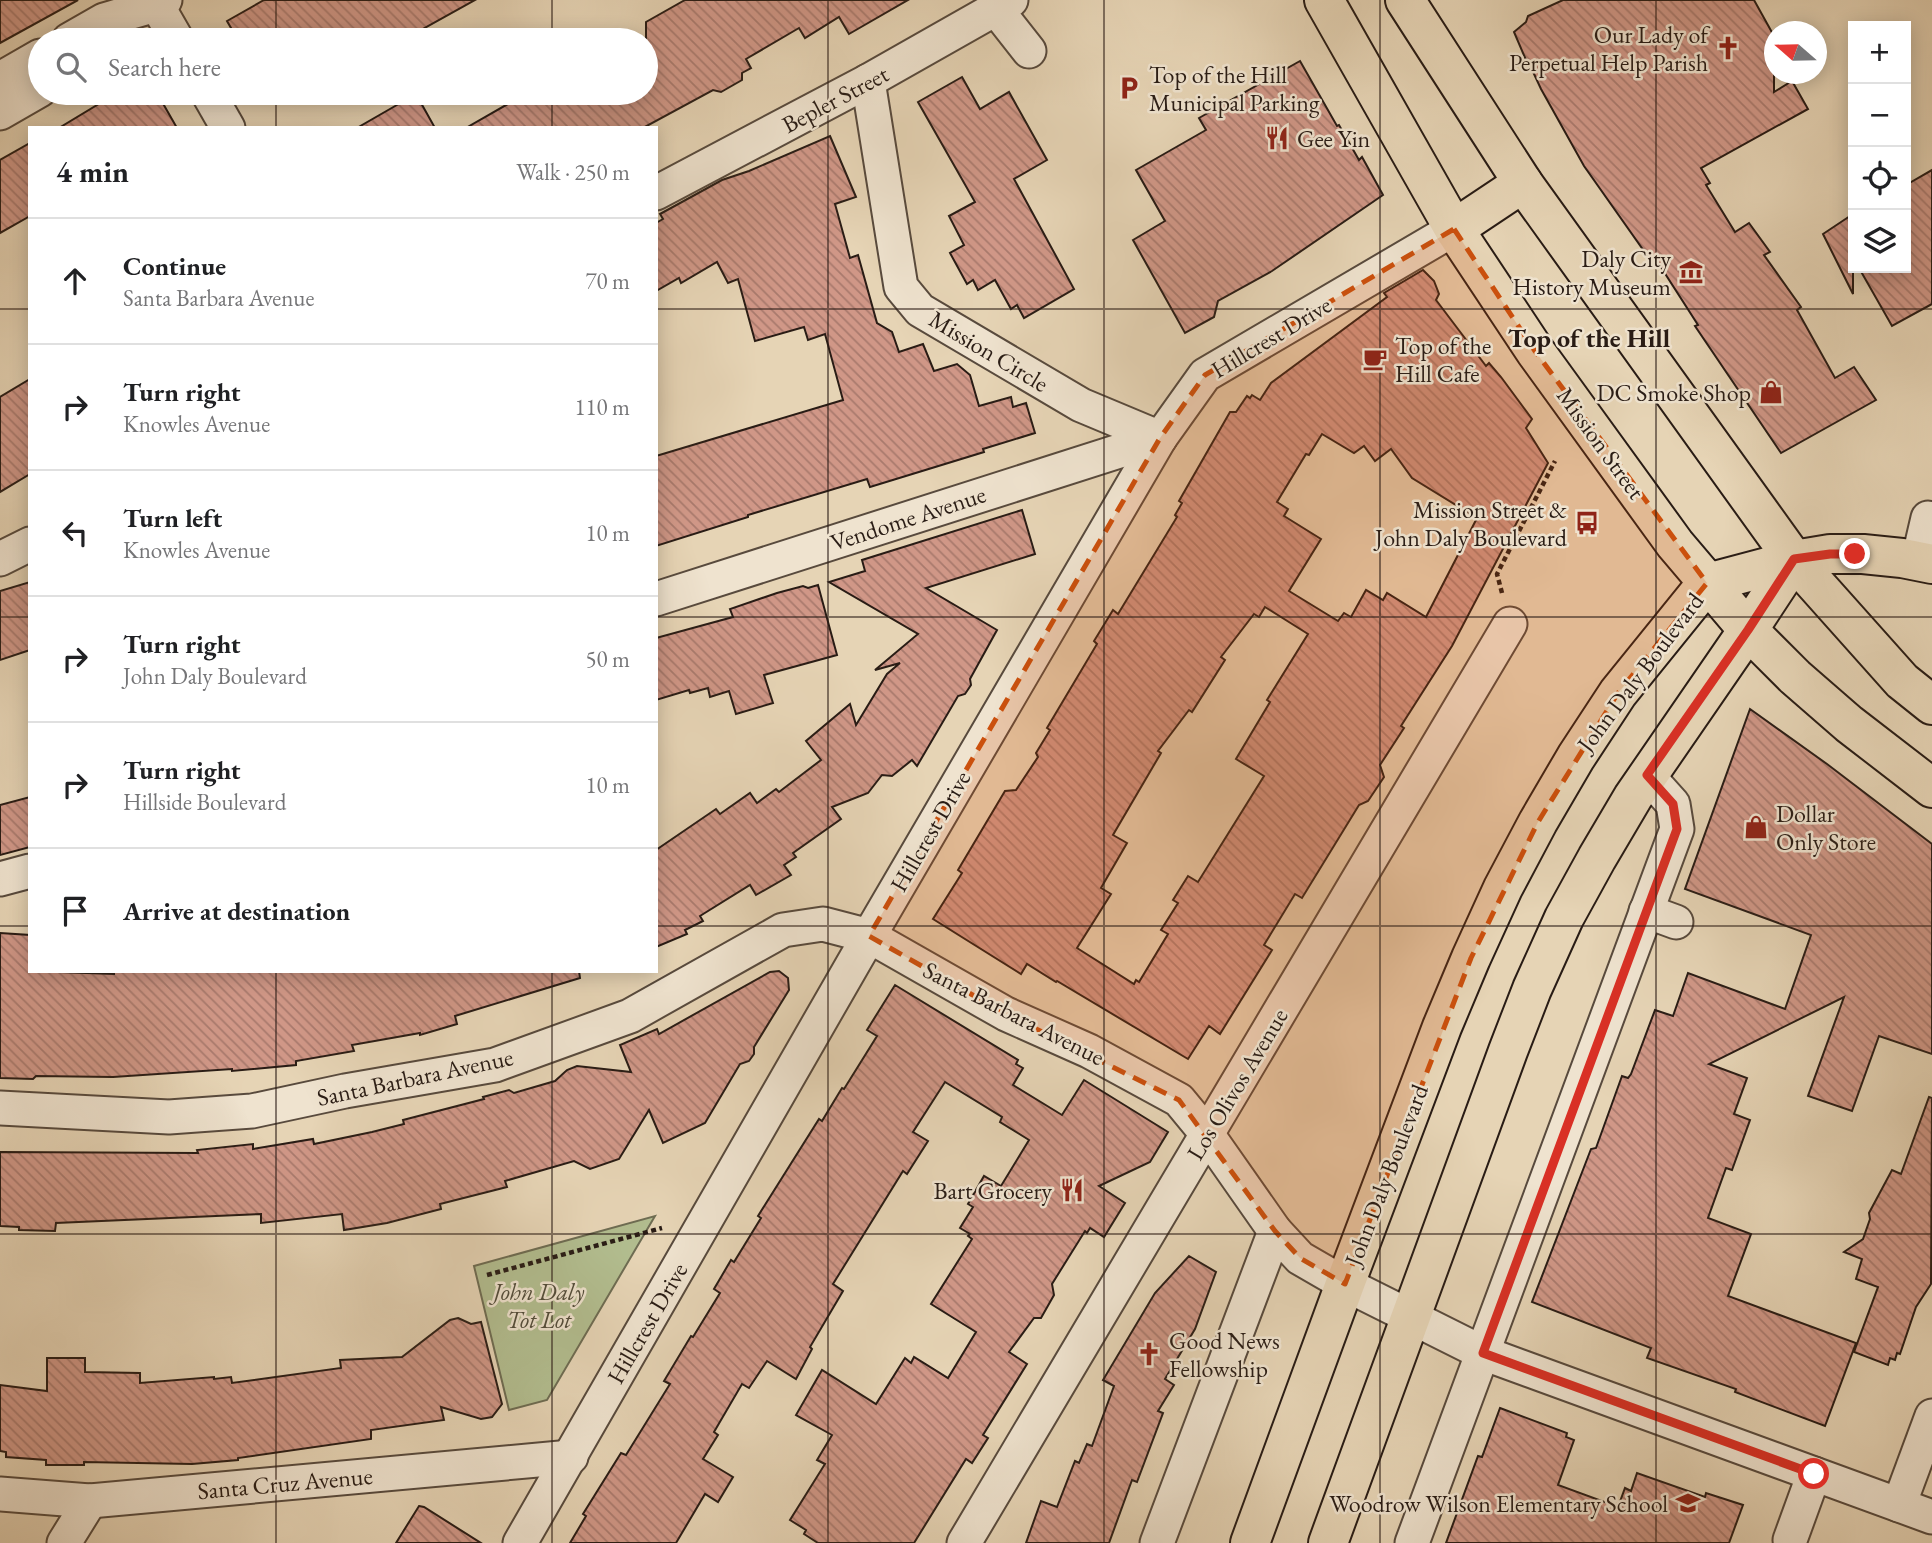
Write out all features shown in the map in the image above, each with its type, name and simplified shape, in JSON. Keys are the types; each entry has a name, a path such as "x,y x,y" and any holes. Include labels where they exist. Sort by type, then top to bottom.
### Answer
{"main road":[{"name":"Mission Street","path":"1324,0 1454,229 1535,351 1650,511 1748,630 1795,677 1849,724 1932,788"},
{"path":"1405,0 1455,70 1522,183 1794,559 1902,681 1932,705"},
{"path":"1432,0 1455,70"},
{"path":"1454,229 1522,183"},
{"name":"John Daly Boulevard","path":"1250,1543 1442,1027 1503,888 1576,757 1618,693 1707,583 1794,559 1830,554 1855,554 1925,563"},
{"path":"1328,1543 1532,989 1564,918 1647,775 1794,559"}],"street":[{"path":"90,28 104,20 158,2"},
{"path":"135,28 158,2"},
{"path":"158,2 171,28"},
{"path":"1004,4 1029,51"},
{"name":"Bepler Street","path":"658,193 869,82 1004,4"},
{"path":"0,79 28,63"},
{"name":"Mission Circle","path":"869,82 901,287 920,310 1081,405 1160,438"},
{"path":"0,113 28,97"},
{"path":"215,105 227,126"},
{"name":"Hillcrest Drive","path":"520,1543 869,936 1160,438 1205,375 1454,229"},
{"name":"Vendome Avenue","path":"658,597 1160,438"},
{"path":"1925,563 1928,518"},
{"path":"0,559 28,545"},
{"name":"Los Olivos Avenue","path":"964,1543 1510,624"},
{"path":"1412,1543 1483,1353 1661,916 1677,829 1673,804 1647,775"},
{"path":"0,879 28,872"},
{"name":"Santa Barbara Avenue","path":"0,1108 169,1117 252,1111 345,1091 495,1065 630,1016 783,930 823,925 869,936 1006,1014 1089,1051 1179,1101 1207,1134 1275,1231 1300,1258 1345,1284 1483,1353 1932,1517"},
{"path":"1157,1543 1275,1231"},
{"path":"1899,1505 1932,1416"},
{"name":"Santa Cruz Avenue","path":"0,1494 90,1501 571,1457"},
{"path":"1790,1540 1814,1474"},
{"path":"64,1543 90,1501"}],"path":[{"path":"1510,624 1497,574 1555,461"},
{"path":"487,1275 662,1228"}],"highlighted area":[{"path":"1454,229 1535,351 1707,583 1618,693 1538,822 1471,958 1345,1284 1300,1258 1275,1231 1179,1100 1006,1014 869,936 1160,438 1205,375"}],"green space":[{"name":"John Daly Tot Lot","path":"655,1216 547,1400 509,1410 474,1266"}],"building":[{"path":"0,0 78,0 0,43"},
{"path":"264,0 475,0 424,28 231,28 227,21"},
{"path":"685,0 908,0 849,34 839,17 805,38 799,28 746,59 751,68 742,73 742,80 721,92 713,90 647,126 469,126 506,105 658,105 658,28 646,28 646,22"},
{"path":"1563,0 1754,0 1766,21 1764,84 1774,84 1774,92 1787,84 1794,84 1808,109 1701,168 1710,183 1706,185 1735,232 1749,223 1770,252 1764,255 1801,307 1797,310 1835,378 1854,367 1876,400 1781,453 1695,326 1698,325 1655,258 1651,261 1584,166 1541,89 1514,32 1526,22 1528,16"},
{"path":"1300,61 1337,126 1339,125 1359,160 1362,157 1383,195 1272,271 1218,301 1214,317 1185,333 1133,240 1165,221 1136,170 1206,130 1199,118"},
{"path":"962,77 980,109 1009,92 1047,160 1014,179 1074,289 1024,318 1017,305 1011,309 995,280 978,290 973,280 967,284 950,253 964,245 949,216 975,202 918,102"},
{"path":"97,105 164,105 176,126 62,126"},
{"path":"397,105 422,105 434,126 360,126"},
{"path":"830,136 856,197 835,204 850,258 858,255 877,323 892,332 899,352 923,344 934,371 957,364 970,375 979,406 1011,397 1013,407 1026,403 1035,433 983,449 984,452 870,487 867,479 658,545 658,455 843,400 825,334 808,340 804,327 755,341 738,279 728,283 717,262 681,283 679,278 658,290 658,222 663,219 660,214 722,180"},
{"path":"28,144 28,217 0,233 0,160"},
{"path":"1932,170 1932,304 1892,326 1862,273 1911,273 1911,182"},
{"path":"1848,217 1848,273 1853,273 1853,294 1823,234"},
{"path":"1423,270 1434,281 1439,294 1436,300 1486,366 1489,363 1532,419 1526,428 1548,463 1452,646 1401,726 1404,728 1380,765 1384,777 1368,801 1359,805 1302,898 1295,894 1264,945 1272,950 1220,1034 1209,1026 1188,1059 1027,964 1021,974 933,919 962,873 958,870 1005,791 1016,790 1038,757 1036,753 1050,730 1047,728 1097,644 1094,641 1113,610 1118,614 1177,517 1175,515 1182,503 1179,501 1230,412 1236,412 1247,396 1250,398 1252,395 1260,400 1271,383 1387,297 1384,293","holes":["1322,434 1354,453 1364,446 1375,461 1391,449 1412,478 1477,518 1426,617 1387,593 1383,600 1366,590 1351,617 1344,613 1338,621 1289,591 1321,539 1284,516 1288,509 1277,502 1306,454 1309,455","1265,607 1308,634 1267,700 1270,702 1236,759 1264,776 1198,882 1188,876 1173,900 1178,903 1161,930 1168,934 1139,982 1136,980 1134,984 1077,948 1111,894 1101,888 1127,843 1113,835 1161,753 1158,751 1189,710 1192,712 1225,660 1221,657 1254,614 1259,617"]},
{"path":"28,380 28,475 0,492 0,397"},
{"path":"1022,510 1035,554 926,588 997,630 970,679 971,685 965,694 958,696 917,766 912,760 892,776 882,775 868,793 832,807 841,819 793,853 796,857 784,865 791,875 756,895 750,885 700,916 703,921 685,930 687,934 658,946 658,849 716,809 720,814 750,793 757,803 776,789 779,792 821,760 806,741 850,704 856,725 887,674 900,663 875,670 918,634 829,582 865,571 862,560"},
{"path":"28,583 28,651 0,660 0,591"},
{"path":"818,585 837,655 764,675 773,703 736,714 729,691 710,697 708,688 690,693 689,690 658,699 658,637 733,617 730,609 777,593 803,586 808,588"},
{"path":"1750,709 1932,844 1932,1054 1879,1036 1852,1111 1808,1096 1844,997 1709,1064 1747,1078 1734,1114 1750,1120 1732,1170 1726,1168 1708,1218 1751,1234 1728,1296 1856,1343 1825,1426 1735,1392 1736,1389 1647,1358 1651,1348 1532,1302 1591,1149 1596,1148 1622,1076 1628,1078 1631,1074 1655,1010 1673,1016 1688,973 1785,1009 1811,935 1685,889"},
{"path":"28,798 28,848 0,855 0,805"},
{"path":"0,933 28,935 28,973 579,973 580,978 455,1016 457,1024 420,1035 352,1045 354,1051 296,1061 296,1065 113,1077 0,1078"},
{"path":"779,971 788,978 789,990 754,1047 754,1054 749,1061 740,1064 705,1123 663,1143 649,1110 619,1159 590,1169 574,1161 505,1181 507,1187 440,1204 441,1209 387,1223 344,1230 342,1214 261,1223 261,1214 56,1223 55,1231 19,1230 19,1227 0,1226 0,1152 198,1153 197,1150 253,1144 253,1149 313,1139 314,1144 404,1124 403,1120 484,1099 483,1097 509,1090 514,1093 555,1081 567,1070 577,1066 631,1072 620,1045 657,1029 659,1034 770,972"},
{"path":"895,985 1018,1060 1016,1064 1023,1068 1013,1085 1062,1115 1084,1080 1168,1132 1150,1162 1099,1186 1125,1203 1104,1237 1090,1228 1087,1233 1085,1231 1052,1284 1054,1295 1041,1318 1034,1318 1009,1352 1027,1364 983,1435 988,1438 972,1463 966,1459 914,1543 818,1543 804,1534 806,1530 790,1520 825,1464 817,1460 832,1435 796,1415 822,1370 876,1404 905,1358 911,1363 914,1357 948,1378 976,1332 931,1304 972,1239 968,1236 970,1234 960,1228 973,1207 968,1204 984,1176 1001,1186 1029,1140 1000,1122 1002,1117 945,1082 913,1132 928,1141 907,1174 903,1171 833,1284 843,1291 810,1347 812,1349 796,1379 767,1361 749,1388 742,1384 714,1432 718,1435 703,1459 733,1477 718,1502 705,1494 676,1543 570,1543 586,1516 583,1514 621,1453 626,1455 670,1384 664,1381 720,1293 714,1289 731,1260 734,1262 761,1218 758,1216 819,1119 822,1121 877,1036 867,1030"},
{"path":"1929,1097 1932,1098 1931,1284 1916,1307 1900,1354 1897,1353 1895,1360 1890,1358 1888,1365 1854,1352 1878,1287 1856,1279 1862,1259 1844,1252 1863,1239 1870,1219 1869,1213 1892,1170 1901,1174"},
{"path":"1189,1256 1216,1272 1195,1329 1165,1379 1174,1385 1158,1411 1163,1413 1137,1482 1132,1480 1109,1543 1026,1543 1041,1501 1057,1507 1075,1461 1079,1463 1087,1444 1092,1446 1114,1386 1103,1380 1155,1293"},
{"path":"458,1318 471,1324 481,1322 502,1404 492,1417 481,1419 441,1407 444,1420 371,1430 371,1439 238,1460 192,1464 84,1462 84,1465 46,1465 46,1460 6,1457 6,1452 0,1451 0,1385 47,1391 47,1358 85,1358 85,1372 140,1373 140,1383 231,1377 232,1383 341,1368 340,1360 402,1357 450,1320"},
{"path":"1500,1408 1567,1433 1566,1437 1574,1440 1558,1485 1618,1507 1625,1488 1631,1491 1637,1473 1705,1497 1706,1493 1743,1505 1729,1543 1446,1543 1478,1456 1482,1457"},
{"path":"419,1506 424,1507 481,1543 396,1543"}],"place":[{"name":"Our Lady of Perpetual Help Parish","path":"1728,48"},
{"name":"Top of the Hill Municipal Parking","path":"1129,88"},
{"name":"Gee Yin","path":"1277,138"},
{"name":"Daly City History Museum","path":"1691,272"},
{"name":"Top of the Hill Cafe","path":"1375,359"},
{"name":"DC Smoke Shop","path":"1771,392"},
{"name":"Mission Street & John Daly Boulevard","path":"1587,523"},
{"name":"Dollar Only Store","path":"1756,827"},
{"name":"Bart Grocery","path":"1072,1190"},
{"name":"Good News Fellowship","path":"1149,1354"},
{"name":"Woodrow Wilson Elementary School","path":"1688,1503"}],"district":[{"name":"Top of the Hill","path":"1589,338"}],"route":[{"path":"1814,1474 1483,1353 1677,829 1673,804 1647,775 1794,559 1855,554"}]}
